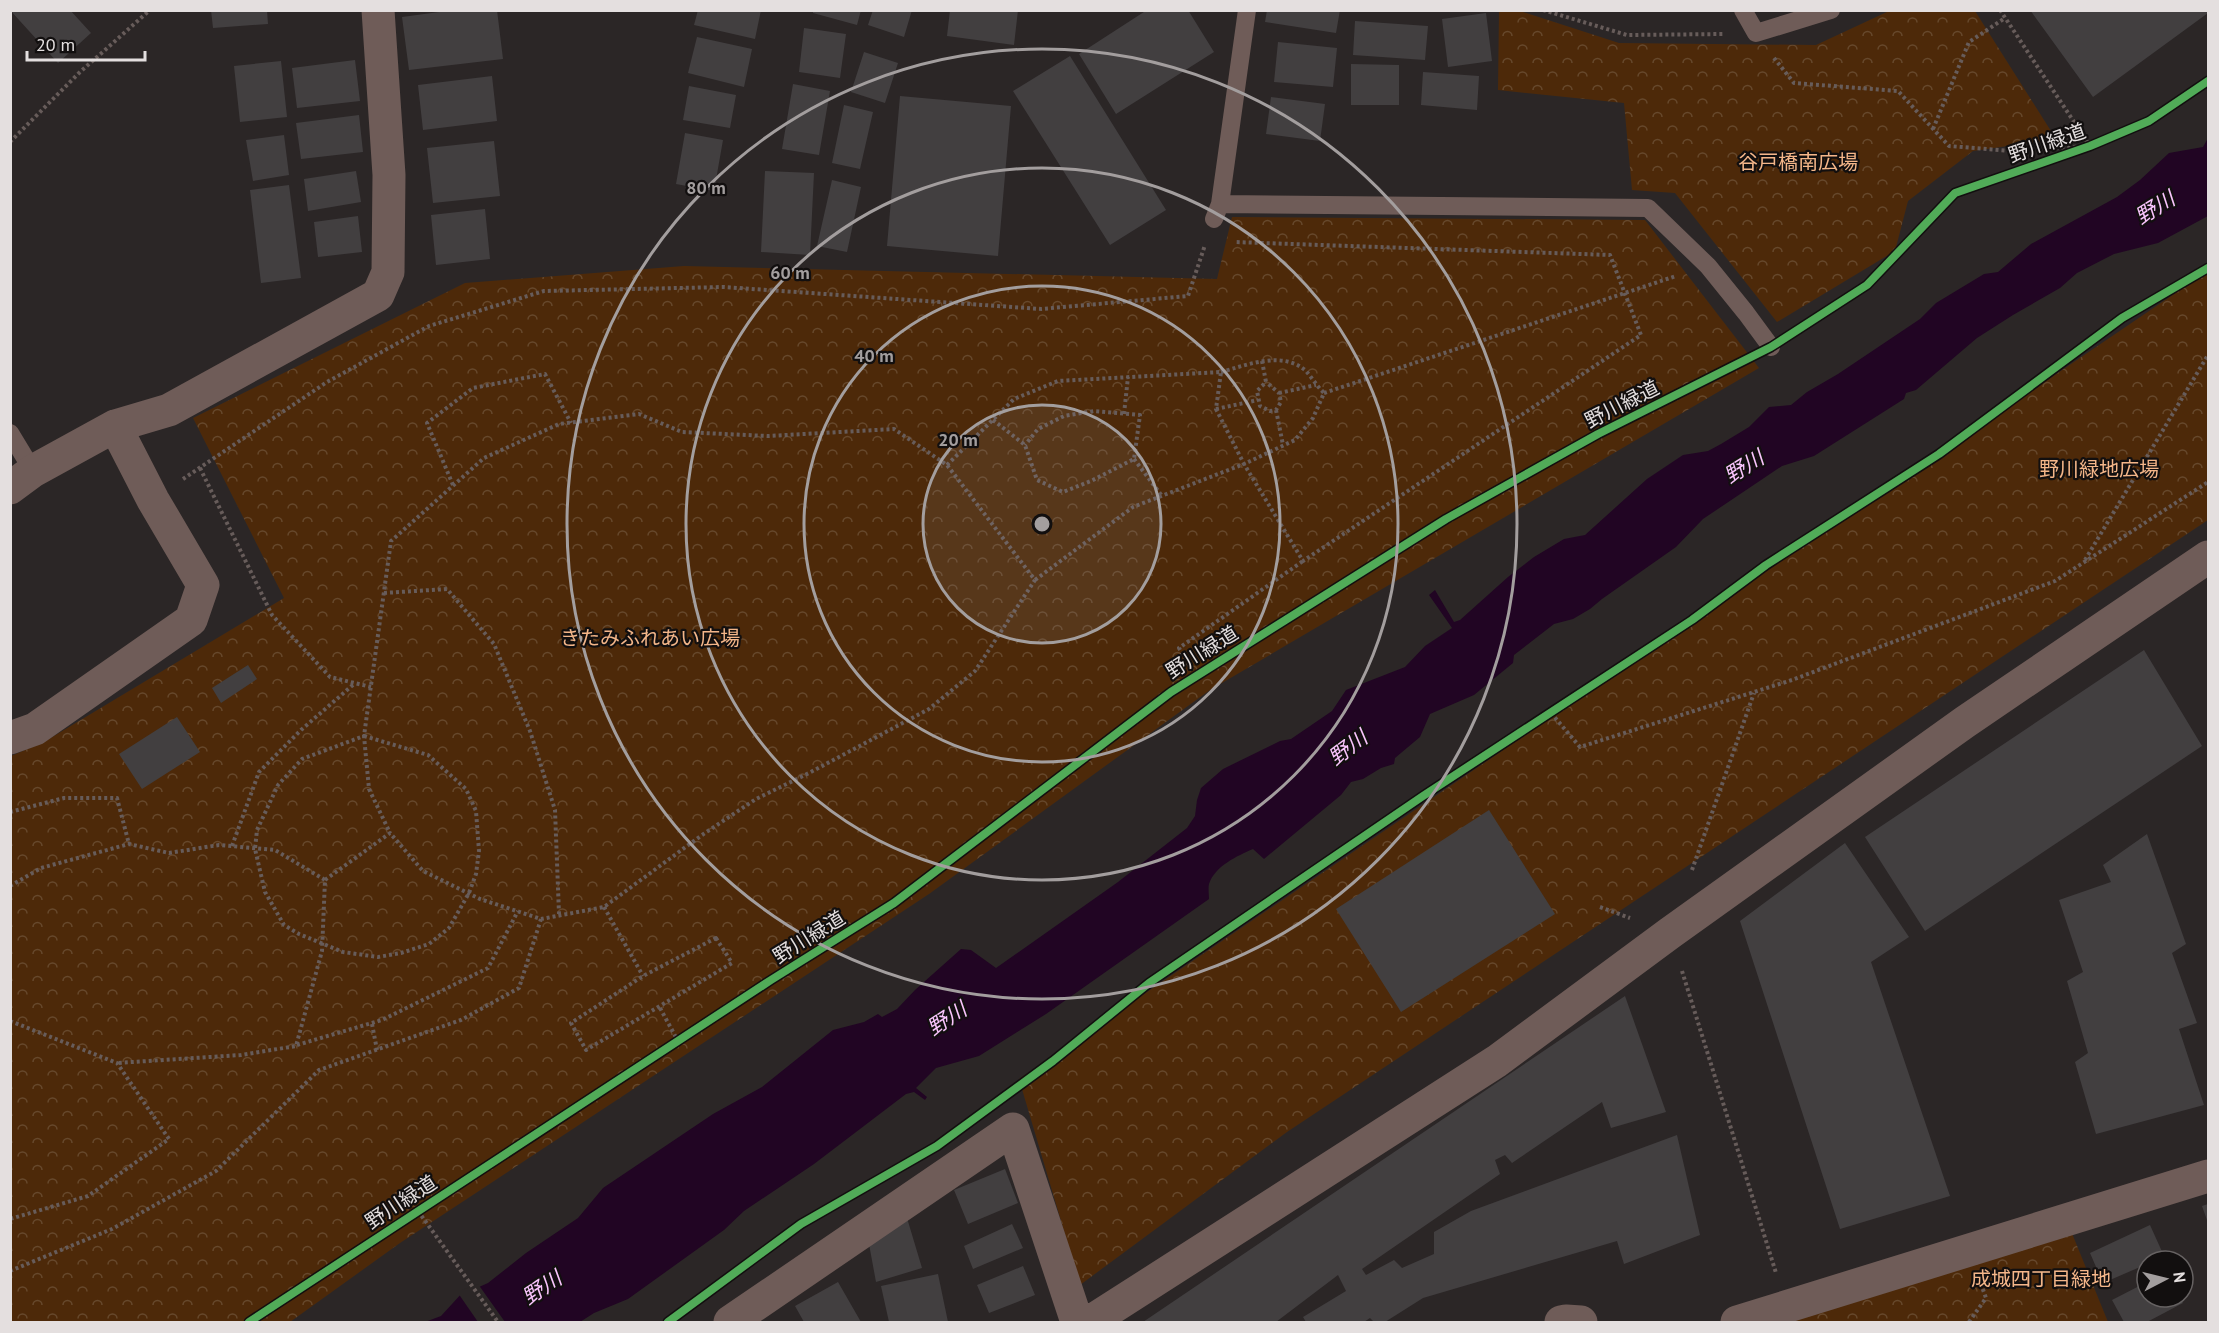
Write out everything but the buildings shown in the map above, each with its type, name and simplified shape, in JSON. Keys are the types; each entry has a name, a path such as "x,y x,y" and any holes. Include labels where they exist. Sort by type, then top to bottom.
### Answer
{"street":[{"path":"22,479 115,426 169,410 378,295 388,272 390,175 378,10"},
{"path":"10,738 35,729 190,620 203,585 153,500 115,426"},
{"path":"1090,1323 1497,1061 1670,933 1965,722 2208,556"},
{"path":"730,1323 1013,1129 1077,1323"},
{"path":"1737,1323 2208,1176"},
{"path":"1561,1323 1566,1321 1581,1323"}],"lane":[{"path":"1247,10 1217,212 1648,207 1708,266 1771,347"},
{"path":"1743,10 1756,33 1831,10"},
{"path":"10,433 22,479"}],"path":[{"path":"10,142 79,73 150,10"},
{"path":"1543,10 1627,35 1756,33 1794,83 1898,91 1949,146 2010,151 2091,146"},
{"path":"2000,10 2091,146"},
{"path":"1933,129 1970,42 2005,18"},
{"path":"153,500 327,382 429,326 544,291 724,287 1041,309 1188,296 1217,212"},
{"path":"1195,676 1179,648 1303,561 1641,335 1610,255 1206,241"},
{"path":"1035,580 947,465 894,429 768,436 682,432 639,414 559,424 484,458 391,541 364,736 369,789 390,833 423,871 480,899 541,919 604,907 702,835 756,799 809,774 928,709 975,671 1035,580 1134,507 1244,464 1295,440 1312,418 1324,393 1638,288"},
{"path":"2083,563 2208,355"},
{"path":"947,465 1014,399 1058,381 1221,372 1262,361 1285,360 1305,370 1324,393"},
{"path":"1262,361 1266,382"},
{"path":"1221,372 1216,409 1244,464 1303,561"},
{"path":"453,485 427,423 474,388 545,374 571,423"},
{"path":"1124,414 1128,377"},
{"path":"1266,382 1280,393 1281,402 1276,411 1283,445"},
{"path":"1266,382 1257,391 1260,406 1276,411"},
{"path":"1280,393 1316,385"},
{"path":"1216,409 1258,400"},
{"path":"1025,445 1038,429 1064,416 1095,411 1140,415 1134,459 1162,496"},
{"path":"993,420 1025,445 1037,480 1063,492 1091,481 1134,459"},
{"path":"200,468 272,615 330,677 371,687"},
{"path":"1551,713 1580,747 1754,692 2055,581 2208,482"},
{"path":"384,593 447,589 494,644 530,731 555,810 559,914"},
{"path":"232,846 259,772 301,730 355,683"},
{"path":"1689,878 1754,692"},
{"path":"1541,719 1561,706"},
{"path":"364,736 428,755 466,789 476,811 479,851 476,874 469,893 449,928 429,944 401,953 378,957 344,951 299,934 284,925 265,892 255,849 257,830 278,785 302,759 364,736"},
{"path":"10,812 64,798 117,798 129,844"},
{"path":"325,880 390,833"},
{"path":"10,885 41,868 129,844 169,853 219,845 275,850 325,880"},
{"path":"296,1046 322,951 325,880"},
{"path":"604,907 643,976"},
{"path":"10,1021 117,1063 241,1054 296,1046 372,1024 488,968 518,911"},
{"path":"10,1271 112,1229 216,1172 319,1070 461,1020 519,988 541,919"},
{"path":"1670,933 1787,1307"},
{"path":"716,938 732,963 660,1008 586,1050 571,1023 643,976 716,938"},
{"path":"660,1008 678,1041"},
{"path":"372,1024 377,1050"},
{"path":"668,1047 687,1034"},
{"path":"10,1219 88,1196 169,1139 117,1063"},
{"path":"418,1211 498,1323"}],"green space":[{"name":"谷戸橋南広場","path":"1499,11 1520,11 1619,43 1816,45 1889,11 1975,11 2056,139 1973,151 1908,201 1895,251 1777,322 1675,193 1632,190 1624,103 1498,90"},
{"name":"きたみふれあい広場","path":"1232,217 1645,220 1759,368 1210,690 929,894 400,1243 290,1322 11,1322 11,756 44,742 284,598 193,418 465,283 684,266 1217,279"},
{"name":"野川緑地広場","path":"2208,271 2208,520 1287,1132 1080,1285 1019,1079"},
{"name":"成城四丁目緑地","path":"2069,1226 2108,1322 1750,1322"}],"water":[{"name":"野川","path":"2208,138 2208,216 2158,243 2114,254 2077,273 2060,288 1977,338 1916,390 1906,393 1904,399 1814,456 1782,466 1703,519 1676,547 1590,609 1573,619 1554,624 1514,655 1513,663 1474,695 1430,714 1420,737 1395,758 1394,764 1381,768 1363,779 1351,782 1341,795 1264,859 1253,849 1221,867 1209,884 1209,899 1046,1014 979,1056 936,1068 916,1088 927,1097 925,1100 914,1092 906,1094 814,1164 744,1211 724,1230 628,1299 594,1313 580,1322 425,1322 441,1316 463,1292 488,1283 526,1253 578,1218 603,1188 713,1114 762,1087 833,1030 864,1022 878,1014 882,1017 897,1009 961,949 971,950 996,968 1118,882 1187,828 1195,816 1201,788 1223,769 1280,741 1291,739 1332,711 1346,690 1405,667 1425,646 1452,628 1429,595 1435,590 1454,622 1460,620 1534,557 1564,539 1585,535 1647,479 1683,455 1708,451 1721,444 1749,427 1769,407 1791,405 1807,392 1920,319 1936,303 1984,274 1998,272 2031,244 2117,197 2140,180 2169,153 2203,147"}],"pier":[{"path":"478,1284 505,1322 478,1322 458,1293"}],"cycle path":[{"name":"野川緑道","path":"249,1322 771,980 894,903 1171,692 1446,519 1598,434 1771,347 1867,285 1955,193 2090,146 2149,121 2208,81"},
{"path":"668,1322 801,1224 937,1146 1053,1061 1149,983 1423,796 1692,620 1766,565 1939,454 2122,318 2208,268"}]}
